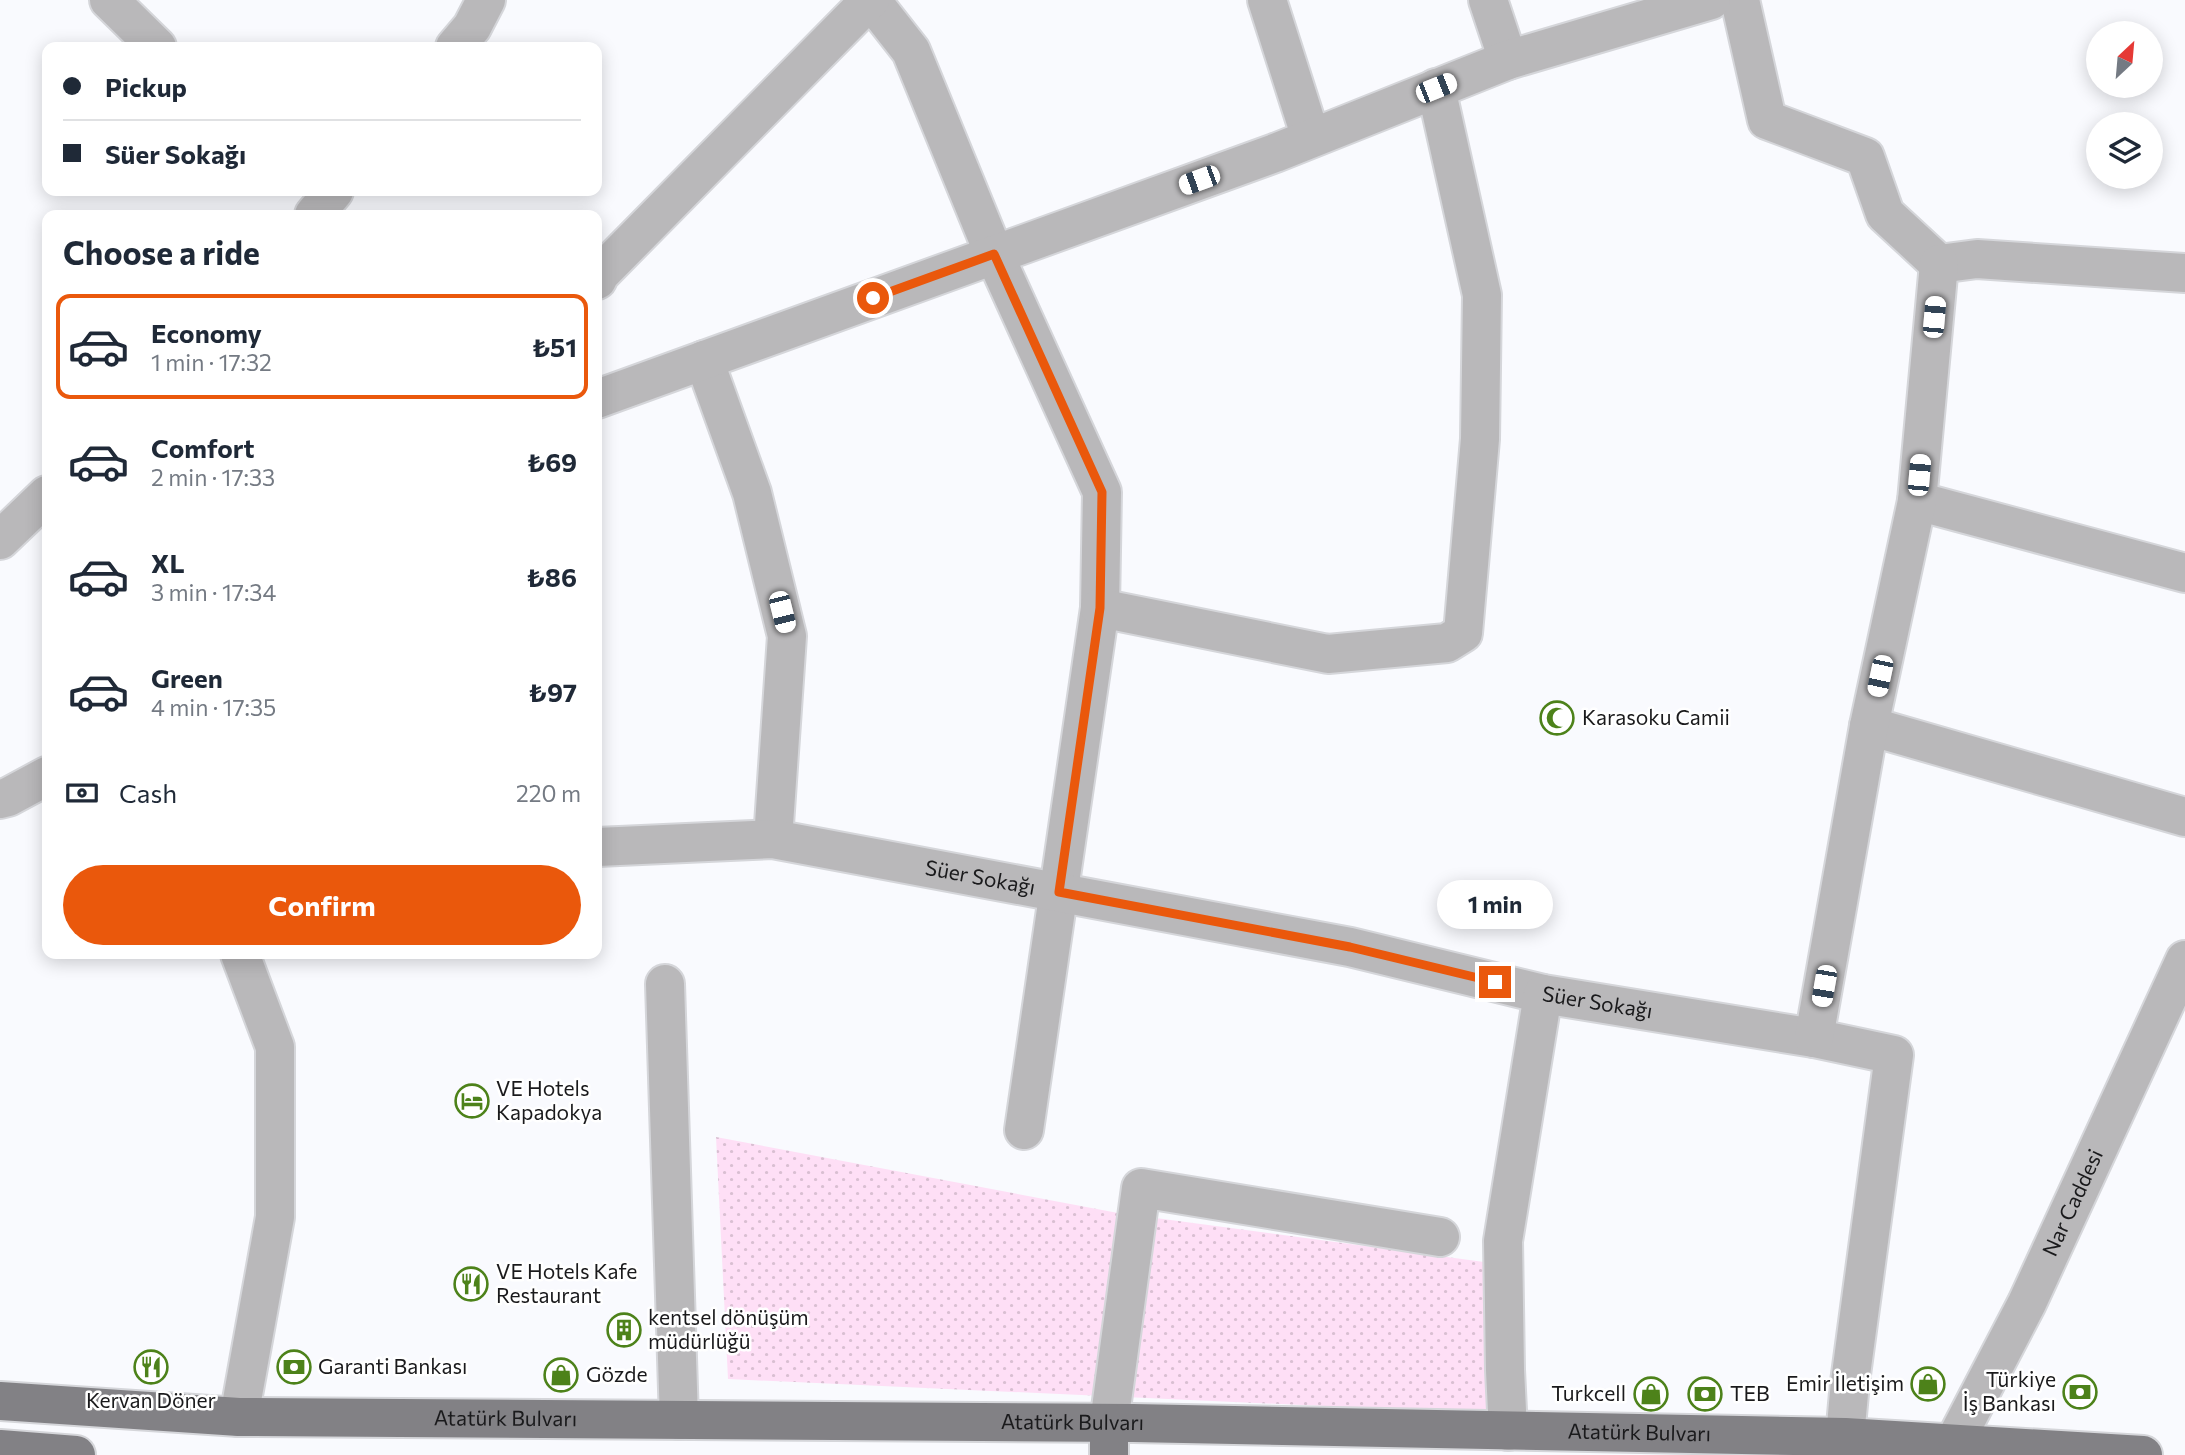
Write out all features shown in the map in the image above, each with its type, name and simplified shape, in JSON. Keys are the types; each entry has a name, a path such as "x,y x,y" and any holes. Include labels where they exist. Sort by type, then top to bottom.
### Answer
{"main road":[{"name":"Atatürk Bulvarı","path":"0,1401 239,1417 679,1420 1109,1439 1508,1431 1845,1437 2143,1455"},
{"path":"0,1449 76,1455"}],"street":[{"path":"108,0 152,42"},
{"path":"459,42 472,27 486,0"},
{"path":"602,272 871,0 911,51 994,254 1102,492 1100,608 1024,1130"},
{"path":"1267,0 1311,138"},
{"path":"1488,0 1508,60"},
{"path":"602,397 1311,138 1508,60 1711,0"},
{"path":"1740,0 1767,120 1865,157 1885,214 1939,264"},
{"path":"1100,608 1328,653 1447,643 1463,633 1480,439 1482,295 1436,88"},
{"path":"1939,264 1977,259 2185,273"},
{"path":"1814,1038 1869,726 1917,501 1939,264"},
{"path":"704,360 752,494 788,636 773,839"},
{"path":"0,540 42,500"},
{"path":"1917,501 2185,573"},
{"path":"1869,726 2185,817"},
{"path":"0,799 42,779"},
{"name":"Süer Sokağı","path":"602,847 773,839 1350,947 1543,993 1814,1038 1894,1055 1845,1437"},
{"path":"239,1417 275,1217 275,1047 242,959"},
{"name":"Nar Caddesi","path":"1954,1443 2027,1303 2185,960"},
{"path":"665,984 679,1420"},
{"path":"1508,1431 1503,1241 1543,993"},
{"path":"1109,1439 1141,1188 1440,1237"}],"shaded area":[{"path":"716,1137 1118,1213 1499,1264 1500,1414 728,1379"}],"place":[{"name":"Karasoku Camii","path":"1557,718"},
{"name":"VE Hotels Kapadokya","path":"472,1101"},
{"name":"VE Hotels Kafe Restaurant","path":"471,1284"},
{"name":"kentsel dönüşüm müdürlüğü","path":"624,1330"},
{"name":"Kervan Döner","path":"151,1367"},
{"name":"Garanti Bankası","path":"294,1367"},
{"name":"Gözde","path":"561,1375"},
{"name":"Emir İletişim","path":"1928,1384"},
{"name":"Türkiye İş Bankası","path":"2080,1392"},
{"name":"Turkcell","path":"1651,1394"},
{"name":"TEB","path":"1705,1394"}],"route":[{"path":"873,298 994,254 1102,492 1100,608 1059,892 1350,947 1495,982"}]}
